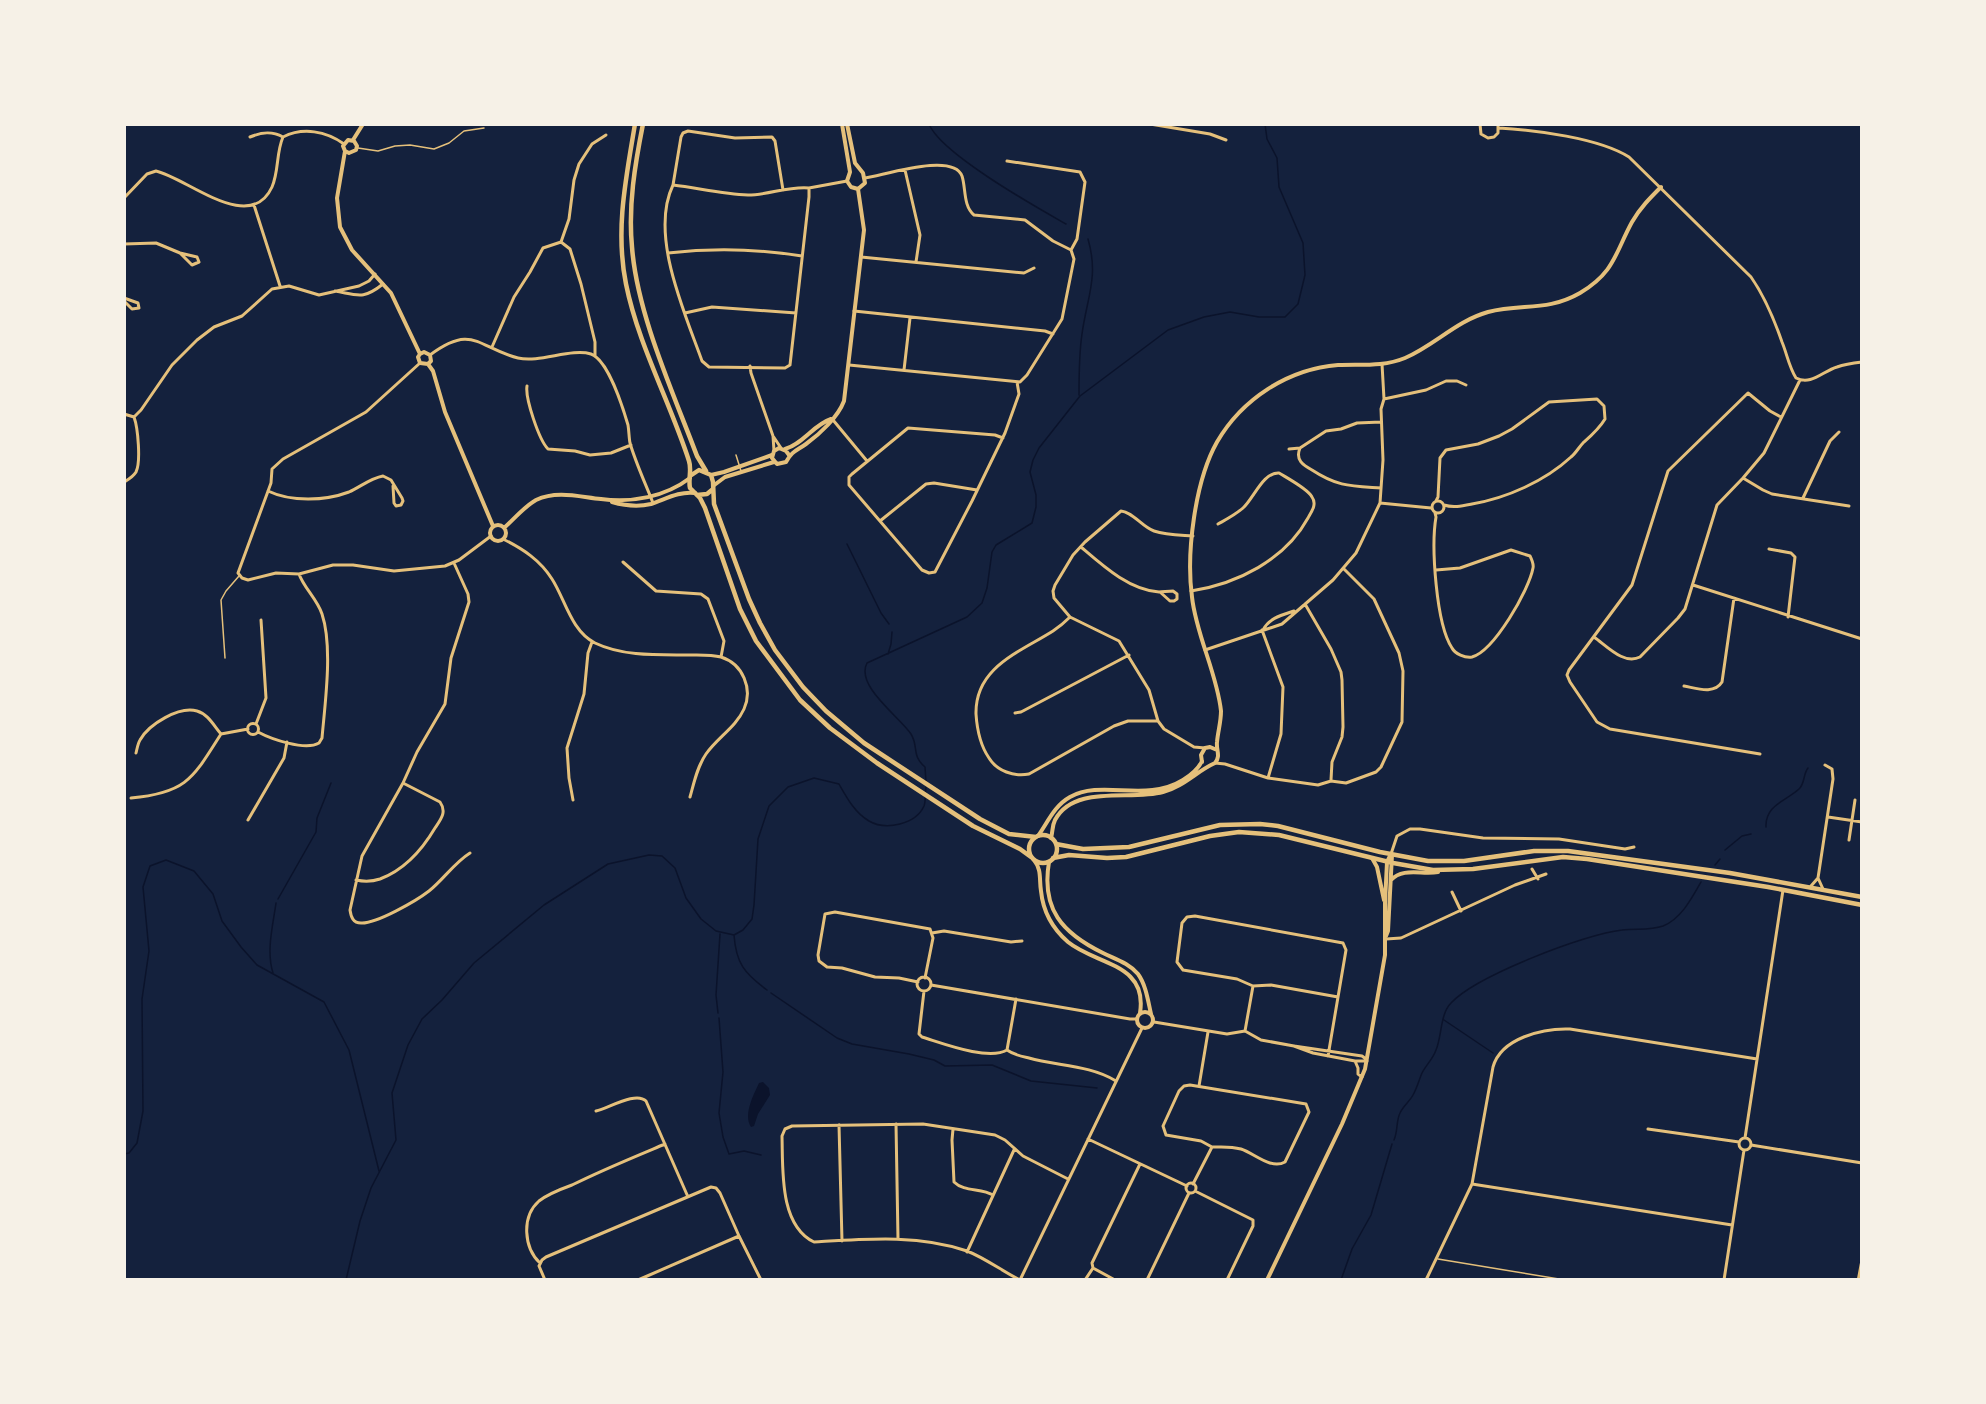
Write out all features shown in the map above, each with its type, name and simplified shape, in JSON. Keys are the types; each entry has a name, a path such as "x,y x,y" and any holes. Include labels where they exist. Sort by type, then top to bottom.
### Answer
{"main road":[{"path":"635,124 626,169 621,220 622,257 626,283 642,335 689,462 690,488 705,508 740,609 756,640 800,700 848,742 973,826 1020,849 1041,863 1069,855 1126,857 1210,836 1239,832 1279,835 1390,862 1444,870 1486,868 1554,858 1587,859 1862,905"},
{"path":"643,124 631,205 634,265 645,312 698,460 709,473 714,504 760,623 783,662 826,711 858,738 996,828 1018,836 1042,835 1052,838 1056,844 1056,852 1051,860"},
{"path":"690,477 696,471 709,473"},
{"path":"696,494 707,494 713,487"},
{"path":"1056,844 1090,849 1129,847 1220,825 1242,823 1278,826 1391,854 1443,862 1483,859 1534,851 1568,850 1811,886 1862,897"},
{"path":"1033,859 1029,849 1037,836"},
{"path":"1859,1280 1862,1264"}],"street":[{"path":"353,140 363,124"},
{"path":"842,124 850,172 847,181"},
{"path":"847,124 853,156 859,171 865,178 865,183 858,189"},
{"path":"1150,124 1210,134 1226,140"},
{"path":"1480,124 1481,134 1488,138 1496,136 1499,126 1529,130 1617,149 1661,187 1751,277 1775,321 1793,373 1800,380 1812,380 1836,367 1862,362"},
{"path":"250,137 259,133 274,132 283,137 302,131 331,136 344,144"},
{"path":"783,190 775,141 772,137 735,138 688,131 681,137 666,219 668,253 676,290 705,364 709,367 785,368 790,365 810,197 808,188"},
{"path":"561,242 569,219 574,180 579,164 592,144 606,135"},
{"path":"124,198 147,174 156,171 231,205 243,207 254,204 267,195 271,188 283,137"},
{"path":"344,144 348,140 353,140"},
{"path":"345,151 352,153 357,148 353,140"},
{"path":"344,144 345,151 337,198 340,227 352,250 384,283 397,303 420,354 418,357 420,363"},
{"path":"1007,161 1080,172 1085,182 1077,239 1071,250"},
{"path":"849,365 1017,382 1027,375 1062,319 1074,259 1071,250 1053,241 1025,220 974,215 969,209 962,175 955,168 938,164 865,178"},
{"path":"905,170 920,235 916,262"},
{"path":"850,172 859,171"},
{"path":"673,185 747,195 847,181"},
{"path":"847,181 851,187 858,189"},
{"path":"1215,763 1218,753 1217,740 1221,710 1194,614 1190,567 1200,487 1210,455 1231,422 1251,402 1278,383 1312,370 1337,366 1382,364 1406,357 1456,325 1473,317 1501,309 1545,307 1581,292 1611,266 1636,215 1661,187"},
{"path":"709,473 774,462 779,465 784,464 789,455 829,425 840,409 844,401 849,365 864,230 858,189"},
{"path":"254,204 280,286"},
{"path":"492,347 514,297 543,248 561,242"},
{"path":"561,242 570,249 581,284 595,342 595,356"},
{"path":"124,244 156,243 197,257 199,262 192,265 180,253"},
{"path":"668,253 722,250 802,256"},
{"path":"860,257 1024,273 1034,268"},
{"path":"134,417 141,411 172,365 197,340 214,327 242,316 265,294 280,286 289,286 314,294 333,291 364,284 375,274"},
{"path":"333,291 361,296 369,294 384,283"},
{"path":"124,299 138,303 139,308 132,309 124,299"},
{"path":"685,313 712,308 796,313"},
{"path":"854,311 1045,331 1053,334"},
{"path":"904,370 910,318"},
{"path":"430,355 443,346 458,340 469,339 524,359 583,353 595,356 609,371 628,425 631,445 653,503"},
{"path":"420,354 424,352 430,355"},
{"path":"428,364 431,359 430,355"},
{"path":"491,536 454,563 421,569 394,571 353,565 333,565 299,574 276,573 248,580 239,575 239,566 268,491 272,469 275,465 293,452 366,412 420,363 428,364 433,371 446,412 493,526"},
{"path":"1205,650 1254,635 1290,619 1344,569 1356,553 1380,503 1383,460 1381,408 1384,399 1382,364"},
{"path":"750,366 773,436 789,455"},
{"path":"1594,637 1626,659 1633,660 1640,657 1678,618 1685,609 1717,505 1764,453 1800,380"},
{"path":"1384,399 1426,390 1446,381 1458,381 1466,385"},
{"path":"1003,438 995,435 913,426 904,430 849,477 849,485 922,570 931,573 937,569 1003,438 1019,394 1017,382"},
{"path":"527,386 526,395 540,437 548,449 575,451 590,456 611,453 631,445"},
{"path":"1760,754 1610,729 1602,725 1567,675 1632,585 1668,471 1748,393 1781,417"},
{"path":"1437,515 1444,507 1497,498 1529,485 1552,471 1572,456 1599,428 1605,419 1604,406 1597,399 1549,402 1499,436 1478,444 1446,450 1440,458 1438,500 1444,507"},
{"path":"124,414 134,417"},
{"path":"124,482 134,475 138,463 137,426 134,417"},
{"path":"713,487 721,479 740,469 797,444 825,421 831,419"},
{"path":"831,419 867,461"},
{"path":"1289,449 1300,448 1326,431 1341,429 1357,423 1382,422"},
{"path":"1803,498 1830,441 1839,432"},
{"path":"773,436 774,462"},
{"path":"1300,448 1298,456 1301,463 1330,482 1358,488 1381,488"},
{"path":"1191,591 1235,580 1261,567 1296,537 1314,508 1312,494 1275,472 1267,477 1253,498 1242,509 1231,518 1218,524"},
{"path":"268,491 279,496 316,499 350,492 384,476 391,480 394,503 396,506 401,505 402,498 393,486"},
{"path":"603,500 631,501 651,497 682,484 690,477"},
{"path":"1743,478 1772,494 1849,506"},
{"path":"880,521 926,484 934,483 977,490"},
{"path":"504,528 536,501 545,498 569,494 634,506 653,503 680,494 696,494"},
{"path":"1380,503 1430,506 1438,500"},
{"path":"1430,506 1437,515 1436,570 1441,616 1452,650 1460,655 1467,657 1477,654 1506,625 1520,602 1534,567 1530,556 1511,550 1460,567 1436,570"},
{"path":"1193,536 1153,531 1127,512 1121,511 1073,555 1053,591 1054,598 1070,617 1119,641 1149,690 1158,720 1164,729 1194,747 1208,765"},
{"path":"499,525 504,528 506,534 503,538 496,540 491,536 490,531 493,526 499,525"},
{"path":"503,538 532,556 544,569 557,588 572,620 592,642 634,654 721,657 735,665 745,679 747,702 740,717 705,755 697,772 690,797"},
{"path":"1081,547 1113,574 1134,585 1160,592 1173,591 1177,594 1177,599 1170,601 1160,592"},
{"path":"1769,549 1791,553 1795,557 1788,616"},
{"path":"623,562 656,591 701,594 708,599 724,641 721,657"},
{"path":"454,563 468,594 468,608 451,658 445,704 362,856 350,910 351,917 360,923 368,922 408,906 429,891 461,858 470,852"},
{"path":"1052,838 1054,821 1064,808 1074,802 1092,797 1120,797 1166,792 1185,783 1208,765 1215,763 1268,778 1318,786 1331,781 1346,783 1376,772 1381,767 1402,722 1403,671 1399,653 1371,595 1344,569"},
{"path":"248,729 252,734 258,732 270,738 310,746 315,746 321,741 326,693 326,633 323,615 299,574"},
{"path":"1693,585 1862,639"},
{"path":"1684,686 1713,690 1719,688 1722,682 1734,598"},
{"path":"1305,604 1341,672 1343,727 1342,737 1332,762 1331,781"},
{"path":"1262,630 1267,622 1280,615 1296,611"},
{"path":"1070,617 1054,630 1014,652 998,664 986,680 978,701 977,724 984,749 993,763 1006,773 1029,774 1113,726 1128,721 1158,720"},
{"path":"256,724 266,698 261,620"},
{"path":"1262,630 1283,687 1282,729 1268,778"},
{"path":"573,800 567,748 584,694 588,653 592,642"},
{"path":"1015,713 1021,712 1129,655"},
{"path":"136,753 139,741 146,733 167,717 182,711 198,711 205,714 221,734"},
{"path":"248,729 250,724 256,724"},
{"path":"256,724 259,728 258,732"},
{"path":"131,798 155,796 181,785 198,770 221,734 248,729"},
{"path":"1037,836 1055,809 1073,795 1095,791 1147,791 1162,789 1180,782 1191,775 1207,748 1217,740"},
{"path":"248,820 284,758 287,742"},
{"path":"1194,747 1207,748 1218,753 1225,764"},
{"path":"1811,886 1818,878 1834,775 1830,767 1824,765"},
{"path":"356,880 365,882 383,878 404,865 426,843 443,814 444,807 440,802 403,783"},
{"path":"1849,840 1855,800"},
{"path":"1828,817 1862,822"},
{"path":"1267,1280 1362,1078 1367,1061 1383,971 1386,938 1385,903 1391,854 1397,836 1410,829 1483,838 1559,839 1625,849 1634,847"},
{"path":"1372,858 1377,867 1385,903"},
{"path":"1033,859 1040,869 1042,902 1047,916 1057,931 1069,943 1082,951 1124,970 1132,977 1141,1002 1138,1024 1142,1028 1148,1028 1154,1022"},
{"path":"1051,860 1050,900 1061,925 1079,940 1127,964 1137,974 1146,990 1154,1022"},
{"path":"1386,938 1390,862"},
{"path":"1532,869 1538,879"},
{"path":"1390,881 1397,874 1444,870"},
{"path":"1386,938 1401,938 1515,885 1538,879 1546,874"},
{"path":"1818,878 1823,889"},
{"path":"1746,1138 1784,882"},
{"path":"1452,892 1461,911"},
{"path":"835,912 928,928 932,933 925,978 918,982 875,977 842,968 824,966 819,961 818,955 824,917 827,913 835,912"},
{"path":"1328,1056 1346,950 1341,942 1191,916 1182,923 1177,959 1178,966 1183,970 1237,979 1253,986 1266,984 1338,997"},
{"path":"932,933 944,931 1011,942 1022,941"},
{"path":"925,978 930,980 931,985"},
{"path":"918,982 919,988 924,991"},
{"path":"931,985 1137,1019"},
{"path":"931,985 924,991 918,1028 922,1037 963,1050 998,1053 1007,1050"},
{"path":"1245,1031 1253,986"},
{"path":"1007,1050 1016,999"},
{"path":"1140,1013 1151,1014"},
{"path":"1154,1022 1232,1034 1245,1031 1261,1040 1362,1056 1367,1061"},
{"path":"1068,1179 1014,1150 1005,1140 995,1135 922,1124 792,1126 785,1129 782,1136 784,1195 788,1210 806,1239 814,1242 898,1239 936,1244 967,1252 1020,1280 1142,1028"},
{"path":"1426,1280 1472,1184 1495,1058 1501,1050 1519,1040 1552,1029 1570,1029 1757,1059"},
{"path":"1199,1086 1208,1031"},
{"path":"1294,1046 1328,1056 1367,1061"},
{"path":"1007,1050 1014,1055 1096,1071 1116,1081"},
{"path":"1355,1061 1358,1074 1362,1078"},
{"path":"1184,1086 1199,1086 1304,1103 1309,1106 1310,1110 1286,1162 1280,1165 1242,1149 1223,1145 1212,1147 1201,1141 1166,1135 1163,1131 1164,1123 1179,1091 1184,1086"},
{"path":"596,1110 608,1108 636,1096 642,1097 646,1101 688,1197"},
{"path":"896,1124 898,1239"},
{"path":"839,1125 842,1240"},
{"path":"953,1129 954,1182 959,1187 987,1191 993,1195"},
{"path":"1648,1129 1739,1142 1746,1138"},
{"path":"1746,1138 1751,1145"},
{"path":"1088,1139 1187,1186 1193,1184 1212,1147"},
{"path":"1739,1142 1740,1147 1744,1150"},
{"path":"544,1280 540,1263 535,1258 526,1232 527,1220 540,1201 591,1175 665,1144"},
{"path":"1744,1150 1751,1145"},
{"path":"1751,1145 1862,1162"},
{"path":"967,1252 1014,1150"},
{"path":"1724,1280 1744,1150"},
{"path":"1084,1280 1093,1268 1092,1263 1140,1164"},
{"path":"1193,1184 1196,1186 1195,1191"},
{"path":"1472,1184 1732,1225"},
{"path":"1187,1186 1186,1190 1189,1193"},
{"path":"540,1263 546,1257 710,1187 716,1188 761,1280"},
{"path":"1147,1280 1189,1193 1195,1191 1253,1220 1253,1226 1227,1280"},
{"path":"638,1280 739,1236"},
{"path":"1093,1268 1115,1280"}],"lane":[{"path":"357,148 378,152 395,146 410,145 434,149 449,143 464,131 484,128"},
{"path":"736,455 740,469"},
{"path":"225,658 221,600 239,575"},
{"path":"1436,1259 1565,1280"}],"water":[{"path":"763,1082 769,1088 770,1095 758,1114 754,1126 751,1127 748,1117 750,1105 759,1083"}],"waterway":[{"path":"929,124 951,150 970,164 1013,193 1066,224"},
{"path":"926,782 925,767 918,759 911,734 880,701 867,681 865,672 867,663 967,617 982,603 987,588 992,552 996,545 1032,523 1036,507 1036,495 1030,472 1033,460 1039,448 1080,396 1168,330 1204,317 1230,312 1259,317 1285,317 1298,304 1305,275 1303,243 1279,187 1277,158 1267,139 1265,124"},
{"path":"1079,395 1081,342 1092,276 1088,239"},
{"path":"847,544 881,613 889,624"},
{"path":"888,654 892,632"},
{"path":"1766,827 1769,813 1777,804 1801,787 1808,768"},
{"path":"346,1280 360,1221 371,1188 396,1140 392,1093 408,1045 422,1019 474,963 544,905 608,864 649,855 662,856 675,868 686,898 701,919 716,931 734,935 743,930 752,919 758,839 769,806 788,787 814,778 839,784 860,814 869,821 884,825 900,824 920,812 925,802 926,787"},
{"path":"278,899 316,832 317,818 331,783"},
{"path":"1725,850 1742,836 1751,834"},
{"path":"1715,865 1720,859"},
{"path":"124,1154 129,1153 137,1143 143,1111 142,999 149,951 143,887 150,866 166,860 194,871 213,894 222,921 257,965 324,1002 349,1050 379,1171"},
{"path":"1394,1140 1400,1113 1413,1095 1422,1073 1435,1053 1447,1008 1464,992 1506,969 1583,939 1627,929 1663,926 1681,913 1701,882"},
{"path":"273,973 270,947 276,903"},
{"path":"718,1013 716,995 720,934"},
{"path":"734,935 737,953 743,967 767,990"},
{"path":"771,993 837,1038 852,1044 909,1054 934,1060 945,1066 992,1065 1031,1081 1097,1088"},
{"path":"719,1018 723,1072 719,1113 723,1137 729,1154 744,1151 761,1155"},
{"path":"1444,1020 1493,1053"},
{"path":"1341,1280 1352,1249 1371,1215 1392,1144"}]}
